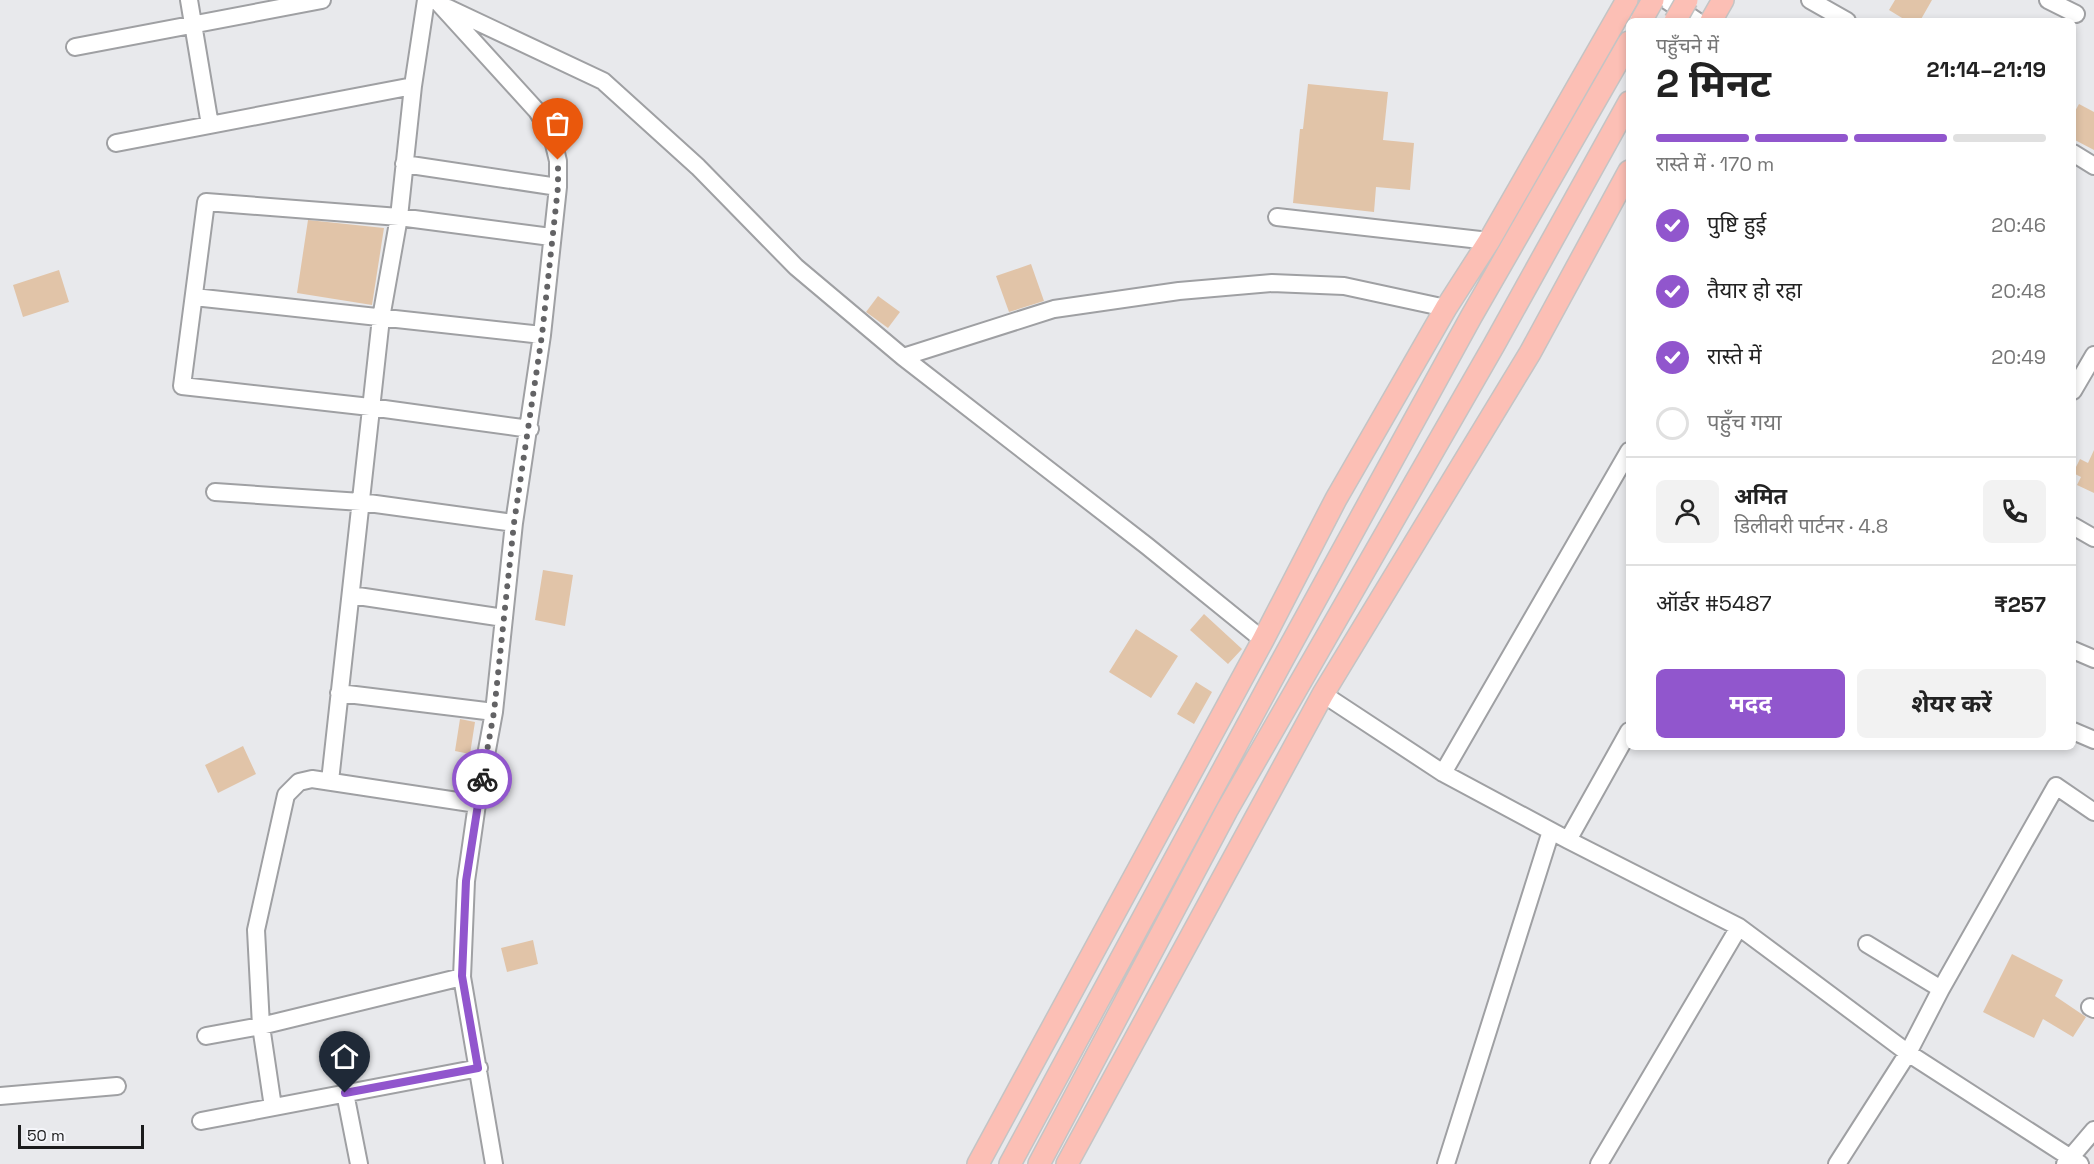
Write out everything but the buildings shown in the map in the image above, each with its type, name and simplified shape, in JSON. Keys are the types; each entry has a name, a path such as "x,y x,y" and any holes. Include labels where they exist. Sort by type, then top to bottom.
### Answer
{"main road":[{"path":"1643,18 1653,0"},
{"path":"1677,18 1687,0"},
{"path":"1714,18 1724,0"},
{"path":"978,1164 1263,640 1336,499 1446,308 1489,241 1625,1"},
{"path":"1010,1164 1460,337 1626,47"},
{"path":"1039,1164 1227,810 1494,345 1626,107"},
{"path":"1067,1164 1323,694 1530,353 1626,177"}],"street":[{"path":"189,0 210,125"},
{"path":"75,47 322,0"},
{"path":"1666,0 1693,18"},
{"path":"1810,0 1841,18"},
{"path":"2048,0 2076,12"},
{"path":"330,781 381,318 399,217 413,86 434,1"},
{"path":"434,1 537,111 556,147 558,187 542,335 530,429 514,523 494,712 466,881 462,976 494,1164"},
{"path":"434,1 603,81 698,167 796,267 903,357 1147,546 1263,640"},
{"path":"1625,1 1650,18"},
{"path":"116,143 413,86"},
{"path":"2076,155 2094,166"},
{"path":"404,164 558,187"},
{"path":"530,429 370,407 182,386 206,202 399,217 552,237"},
{"path":"1278,217 1489,241"},
{"path":"903,357 1054,309 1179,291 1272,283 1344,286 1446,308"},
{"path":"194,297 542,335"},
{"path":"2076,386 2094,355"},
{"path":"1443,773 1626,457"},
{"path":"215,492 361,502 514,523"},
{"path":"2076,528 2094,538"},
{"path":"351,596 504,618"},
{"path":"2076,651 2094,659"},
{"path":"339,693 494,712"},
{"path":"1323,694 1443,773 1739,927 1908,1053 2071,1162 2094,1130"},
{"path":"2076,732 2094,740"},
{"path":"1568,840 1626,735"},
{"path":"273,1107 261,1026 256,930 286,795 299,782 312,779 477,804"},
{"path":"1838,1164 1908,1053 1941,989 2056,786 2094,812"},
{"path":"1446,1164 1551,831"},
{"path":"1599,1164 1739,927"},
{"path":"1867,944 1941,989"},
{"path":"206,1036 261,1026 462,976"},
{"path":"201,1121 478,1068"},
{"path":"0,1096 117,1086"},
{"path":"345,1093 359,1164"}],"way so far":[{"path":"482,779 494,712 514,523 530,429 542,335 558,187 558,160"}],"route":[{"path":"345,1093 478,1068 462,976 466,881 482,779"}]}
